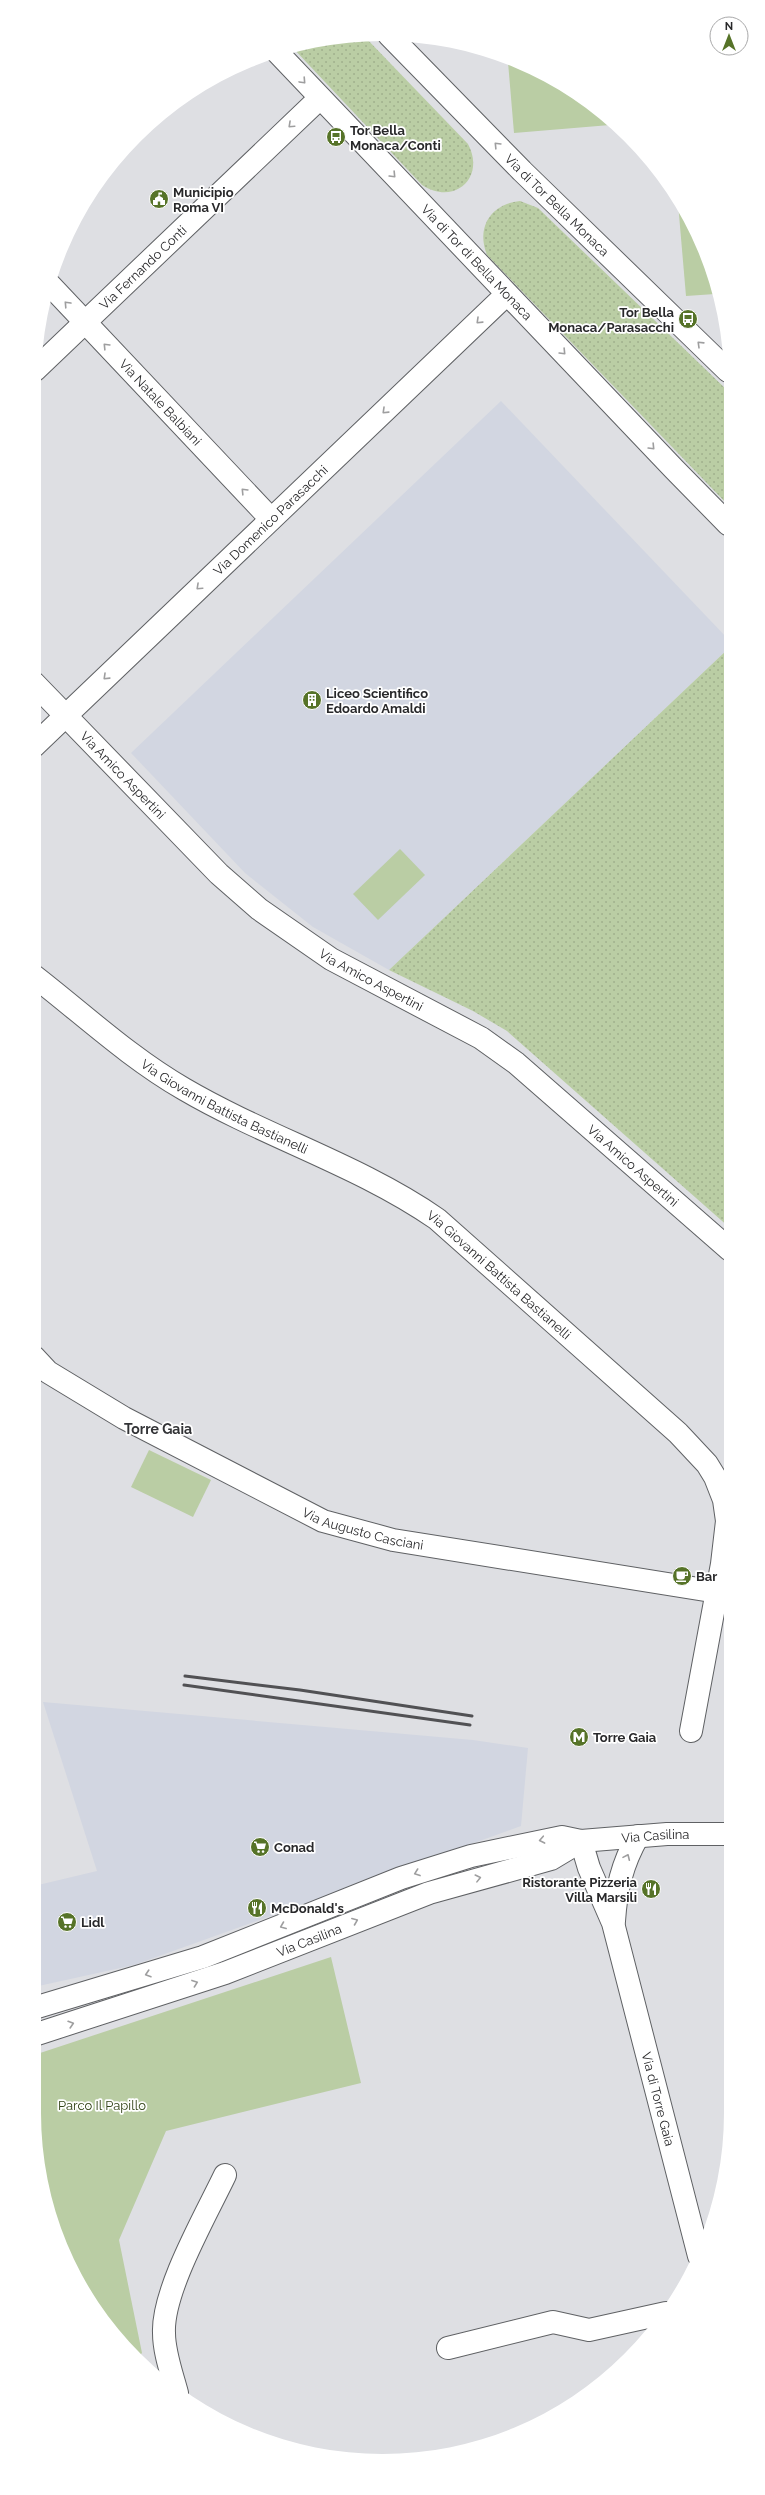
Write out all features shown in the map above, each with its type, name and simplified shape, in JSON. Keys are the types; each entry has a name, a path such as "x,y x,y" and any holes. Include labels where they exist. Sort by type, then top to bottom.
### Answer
{"street":[{"name":"Via di Tor Bella Monaca","path":"395,42 522,171 723,366"},
{"name":"Via di Tor di Bella Monaca","path":"281,57 724,520"},
{"name":"Via Fernando Conti","path":"42,363 320,98"},
{"name":"Via Natale Balbiani","path":"54,290 84,323 271,519"},
{"name":"Via Domenico Parasacchi","path":"41,739 507,294"},
{"name":"Via Amico Aspertini","path":"41,690 219,874 259,909 331,959 481,1038 510,1059 724,1245"},
{"name":"Via Giovanni Battista Bastianelli","path":"41,981 136,1056 183,1089 270,1133 397,1192 437,1219 662,1419 707,1464 721,1488 724,1504"},
{"name":"Via Augusto Casciani","path":"41,1364 48,1372 124,1418 324,1521 393,1540 723,1593"},
{"name":"Via Giovanni Battista Bastianelli","path":"691,1731 723,1593 724,1575"},
{"name":"Via Casilina","path":"41,2006 203,1957 437,1866 549,1838 568,1837 580,1841 638,1836 724,1834"},
{"path":"616,1932 616,1892 622,1870 638,1836"},
{"name":"Via Casilina","path":"41,2033 179,1989 429,1893 551,1859 580,1841"},
{"path":"580,1841 589,1868 616,1932"},
{"name":"Via di Torre Gaia","path":"616,1932 697,2246"},
{"path":"175,2383 165,2342 166,2310 174,2285 225,2175"},
{"path":"448,2348 553,2322 589,2330 657,2315"}],"shaded area":[{"path":"501,401 724,635 724,653 389,970 313,927 245,873 131,753"},
{"path":"43,1702 473,1740 528,1748 521,1826 134,1965 41,1985 41,1884 97,1871"}],"green space":[{"path":"369,42 468,144 473,156 473,168 470,177 464,185 455,190 445,192 434,191 422,185 297,52 338,44"},
{"path":"508,65 534,76 553,87 607,125 514,133"},
{"path":"520,201 538,208 724,387 724,501 487,255 483,236 488,219 493,212 510,203"},
{"path":"679,214 689,231 698,252 712,294 686,296"},
{"path":"724,653 724,1223 507,1031 473,1011 389,970"},
{"path":"400,849 425,875 378,920 353,894"},
{"path":"149,1450 211,1480 193,1517 131,1487"},
{"name":"Parco Il Papillo","path":"331,1957 361,2083 166,2131 119,2240 141,2354 112,2320 87,2283 76,2264 59,2222 44,2157 41,2112 41,2053"}],"railway":[{"path":"185,1676 300,1690 472,1716"},
{"path":"184,1685 470,1725"}],"place":[{"name":"Tor Bella Monaca/Conti","path":"336,137"},
{"name":"Municipio Roma VI","path":"159,199"},
{"name":"Tor Bella Monaca/Parasacchi","path":"688,319"},
{"name":"Liceo Scientifico Edoardo Amaldi","path":"312,700"},
{"name":"Bar","path":"682,1576"},
{"name":"Torre Gaia","path":"579,1737"},
{"name":"Conad","path":"260,1847"},
{"name":"Ristorante Pizzeria Villa Marsili","path":"651,1889"},
{"name":"McDonald's","path":"257,1908"},
{"name":"Lidl","path":"67,1922"}],"district":[{"name":"Torre Gaia","path":"158,1429"}]}
